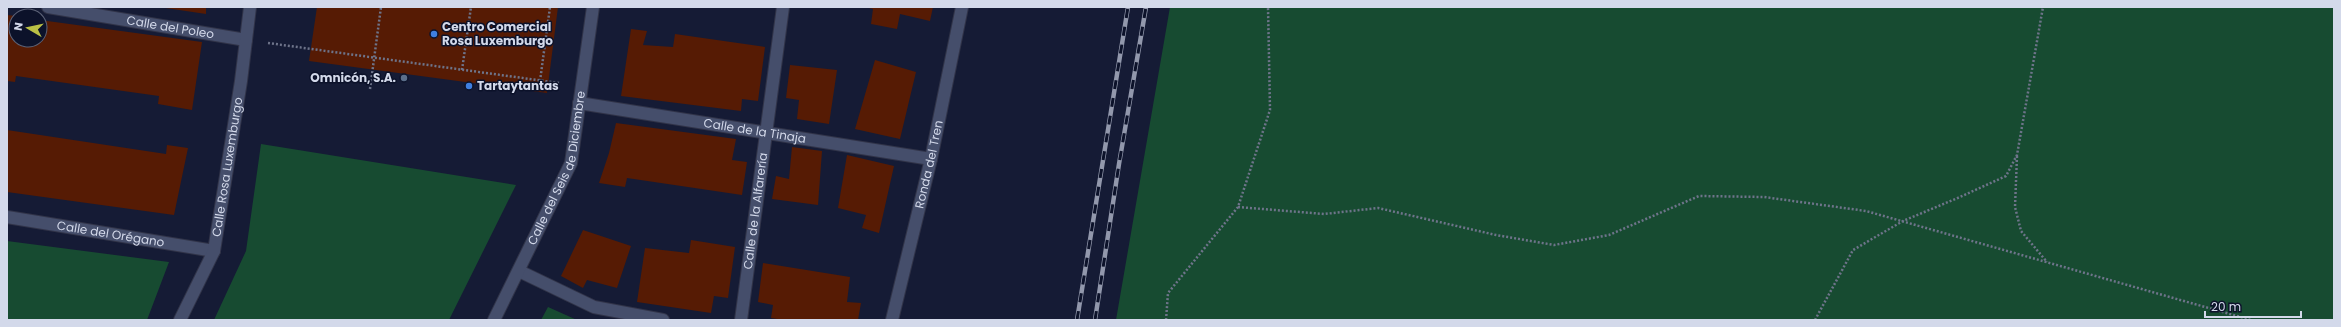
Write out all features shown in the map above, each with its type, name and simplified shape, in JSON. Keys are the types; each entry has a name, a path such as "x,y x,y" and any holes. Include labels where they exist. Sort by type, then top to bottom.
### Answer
{"street":[{"name":"Calle del Poleo","path":"48,7 246,40"},
{"name":"Calle Rosa Luxemburgo","path":"180,320 214,251 241,80 250,7"},
{"name":"Calle del Seis de Diciembre","path":"494,320 519,271 570,162 592,7"},
{"name":"Calle de la Alfarería","path":"741,320 783,7"},
{"name":"Ronda del Tren","path":"892,320 931,160 962,7"},
{"name":"Calle de la Tinaja","path":"579,103 931,160"},
{"name":"Calle del Orégano","path":"7,217 214,251"},
{"path":"519,271 594,307 663,320"}],"path":[{"path":"370,89 381,7"},
{"path":"462,70 471,7"},
{"path":"540,80 550,7"},
{"path":"1166,320 1168,293 1238,207 1270,110 1268,7"},
{"path":"2043,7 2017,155 2015,207 2021,231 2048,263"},
{"path":"246,40 581,86"},
{"path":"1815,320 1853,250 1903,221 2006,176 2017,155"},
{"path":"1238,207 1324,214 1378,208 1496,235 1554,245 1610,236 1699,196 1764,197 1866,211 2251,320"}],"green space":[{"path":"1170,7 2334,7 2334,320 1116,320"},
{"path":"261,144 516,185 449,320 214,320 246,251"},
{"path":"7,241 169,262 147,320 7,320"},
{"path":"548,307 577,320 541,320"}],"building":[{"path":"159,7 206,7 206,14"},
{"name":"Centro Comercial Rosa Luxemburgo","path":"317,7 558,7 547,93 309,61"},
{"path":"865,7 933,7 930,21 900,14 897,29 871,24 873,9"},
{"path":"7,15 8,48 48,48 48,21 202,42 192,110 158,104 159,96 16,76 15,82 7,81"},
{"path":"631,29 647,31 643,45 673,47 675,34 765,47 758,101 742,99 741,111 621,96"},
{"path":"875,60 916,72 900,139 855,129"},
{"path":"790,65 837,70 829,124 797,119 799,100 786,98"},
{"path":"616,123 736,139 732,160 747,162 742,195 627,178 625,187 599,183 609,153"},
{"path":"7,130 166,154 167,145 188,148 174,215 7,192"},
{"path":"792,147 822,151 818,205 772,199 776,176 789,179"},
{"path":"847,155 894,166 879,233 862,228 866,215 838,208"},
{"path":"583,230 631,246 617,288 587,280 583,288 561,276"},
{"path":"691,240 735,247 728,298 714,296 711,313 637,302 645,248 689,253"},
{"path":"763,263 850,277 847,302 861,303 858,320 784,320 771,318 773,305 758,302"}],"railway":[{"path":"1077,320 1128,7"},
{"path":"1095,320 1119,164 1146,7"}],"place":[{"name":"Centro Comercial Rosa Luxemburgo","path":"434,34"},
{"name":"Omnicón, S.A.","path":"404,78"},
{"name":"Tartaytantas","path":"469,86"}]}
